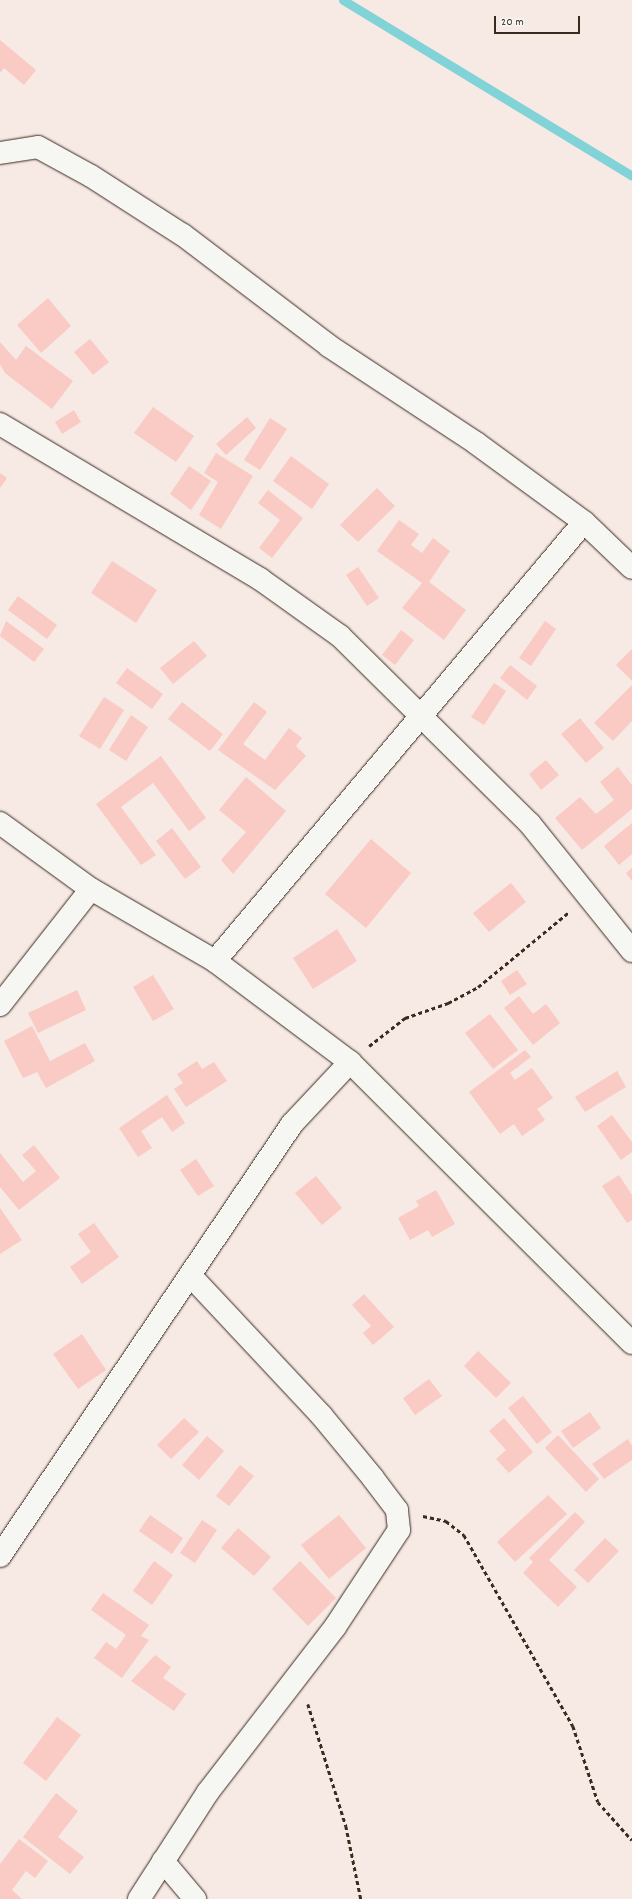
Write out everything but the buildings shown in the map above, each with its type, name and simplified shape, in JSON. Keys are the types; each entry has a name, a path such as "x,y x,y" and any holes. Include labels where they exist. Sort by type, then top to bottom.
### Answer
{"street":[{"path":"0,153 38,147 91,176 182,235 329,346 476,443 584,522 632,568"},
{"path":"0,424 260,579 340,636 424,716 530,824 589,895 632,951"},
{"path":"215,960 337,813 424,716 584,522"},
{"path":"0,824 91,889 215,960 350,1062 632,1343"},
{"path":"0,1005 91,889"},
{"path":"0,1556 191,1276 292,1124 350,1062"},
{"path":"139,1899 208,1792 301,1674 396,1536 397,1510 322,1415 191,1276"},
{"path":"164,1861 195,1899"}],"path":[{"path":"350,1062 405,1018 448,1003 478,988 589,895"},
{"path":"397,1510 446,1521 464,1535 573,1726 598,1802 632,1840"},
{"path":"301,1674 346,1826 361,1899"}],"waterway":[{"path":"343,0 632,176"}]}
